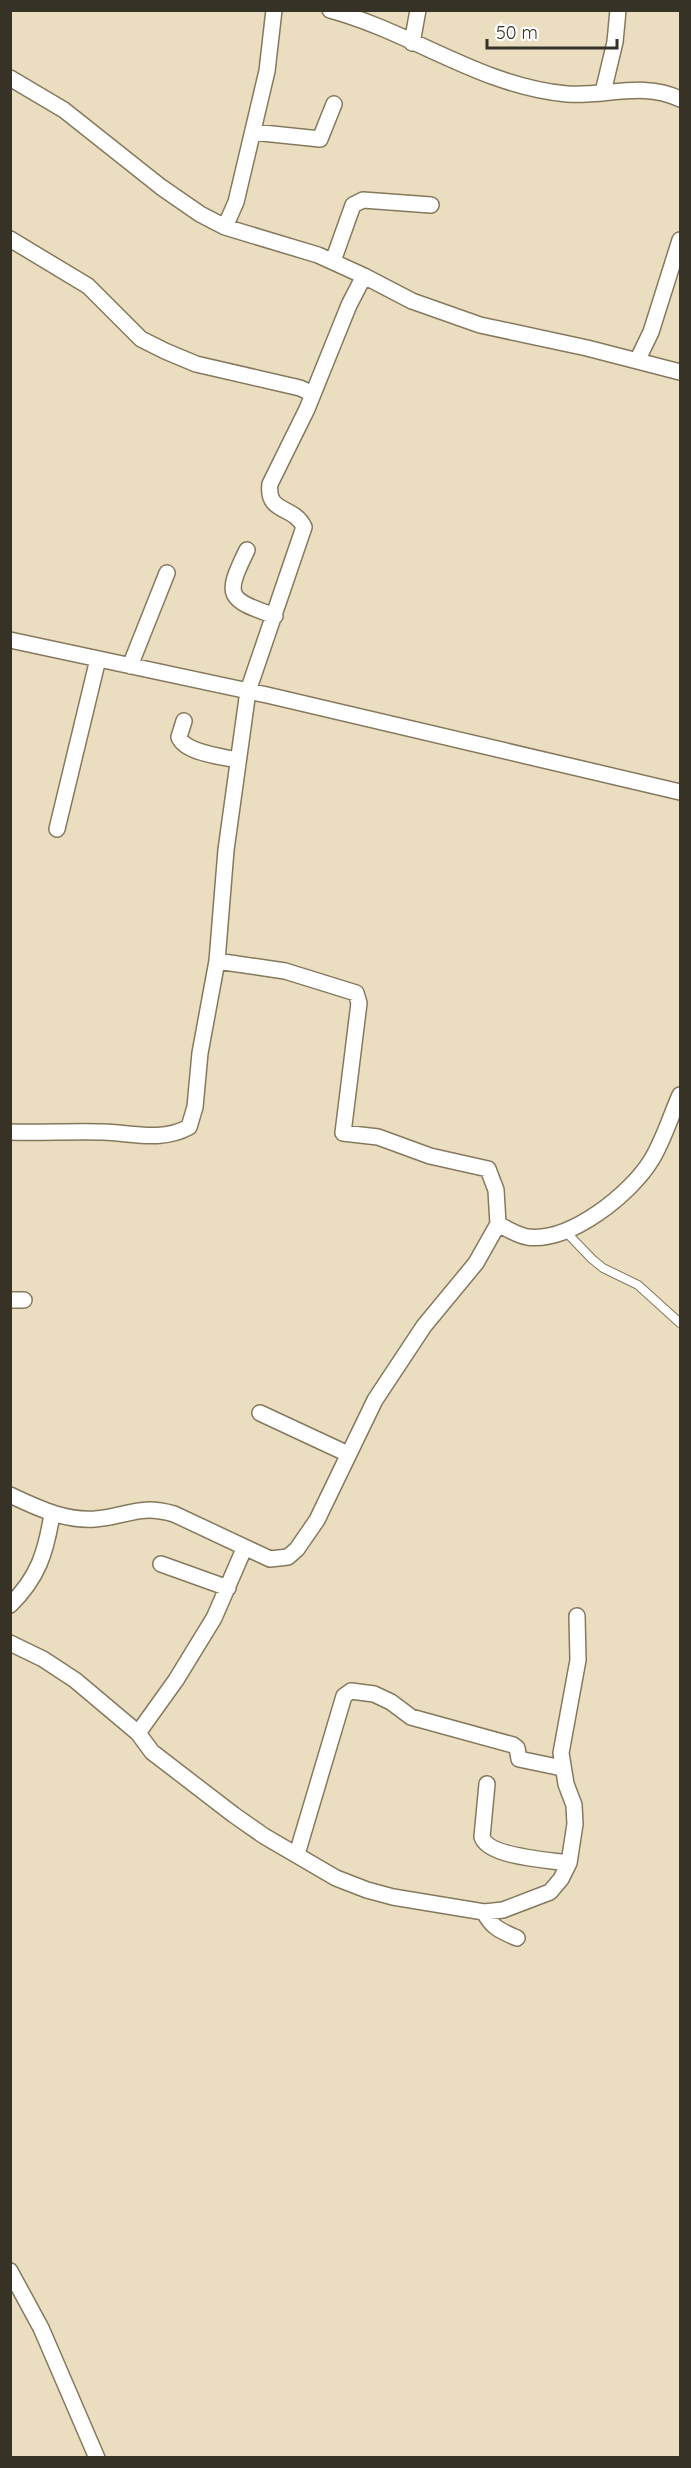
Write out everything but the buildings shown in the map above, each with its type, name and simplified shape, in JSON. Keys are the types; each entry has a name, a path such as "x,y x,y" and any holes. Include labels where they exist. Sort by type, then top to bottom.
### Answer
{"street":[{"path":"225,227 236,202 267,71 274,10"},
{"path":"330,10 387,30 460,65 524,87 568,94 637,89 661,92 681,99"},
{"path":"412,43 418,10"},
{"path":"603,92 615,42 618,10"},
{"path":"10,78 64,110 161,187 200,214 225,227 333,261 412,301 480,325 681,372"},
{"path":"253,132 321,139 334,104"},
{"path":"333,261 353,205 357,202 363,200 431,205"},
{"path":"10,239 88,286 141,339 196,364 300,388 313,394"},
{"path":"637,361 651,332 681,240"},
{"path":"10,1132 104,1132 155,1136 177,1134 189,1127 195,1107 201,1043 217,961 226,850 248,691 304,526 300,518 273,503 269,496 270,484 313,394 349,305 364,276"},
{"path":"247,549 231,585 234,596 245,605 275,616"},
{"path":"130,666 167,573"},
{"path":"10,640 248,691 681,792"},
{"path":"57,829 98,659"},
{"path":"184,721 179,737 182,743 204,754 238,760"},
{"path":"10,1495 52,1514 94,1519 144,1508 158,1509 174,1514 270,1560 288,1557 297,1549 317,1521 375,1400 410,1346 476,1263 498,1224 496,1190 488,1169 430,1156 378,1137 343,1133 359,1004 356,993 285,971 217,961"},
{"path":"498,1224 526,1237 539,1237 566,1232 594,1216 622,1194 652,1159 681,1095"},
{"path":"260,1413 348,1454"},
{"path":"10,1605 27,1590 35,1577 49,1535 52,1514"},
{"path":"138,1733 176,1680 214,1618 244,1549"},
{"path":"161,1564 228,1588"},
{"path":"10,1643 43,1659 75,1680 138,1733 152,1752 177,1773 264,1836 336,1878 367,1890 431,1905 484,1912 503,1910 550,1892 561,1879 568,1863 575,1824 574,1805 562,1768 561,1754 578,1660 577,1616"},
{"path":"297,1854 344,1696 351,1690 374,1694 391,1702 411,1717 516,1746 519,1759 562,1768"},
{"path":"487,1784 482,1837 484,1843 492,1849 512,1854 568,1863"},
{"path":"484,1912 489,1923 495,1928 517,1938"},
{"path":"10,2271 41,2328 97,2457"}],"lane":[{"path":"566,1232 603,1268 638,1285 681,1323"}]}
